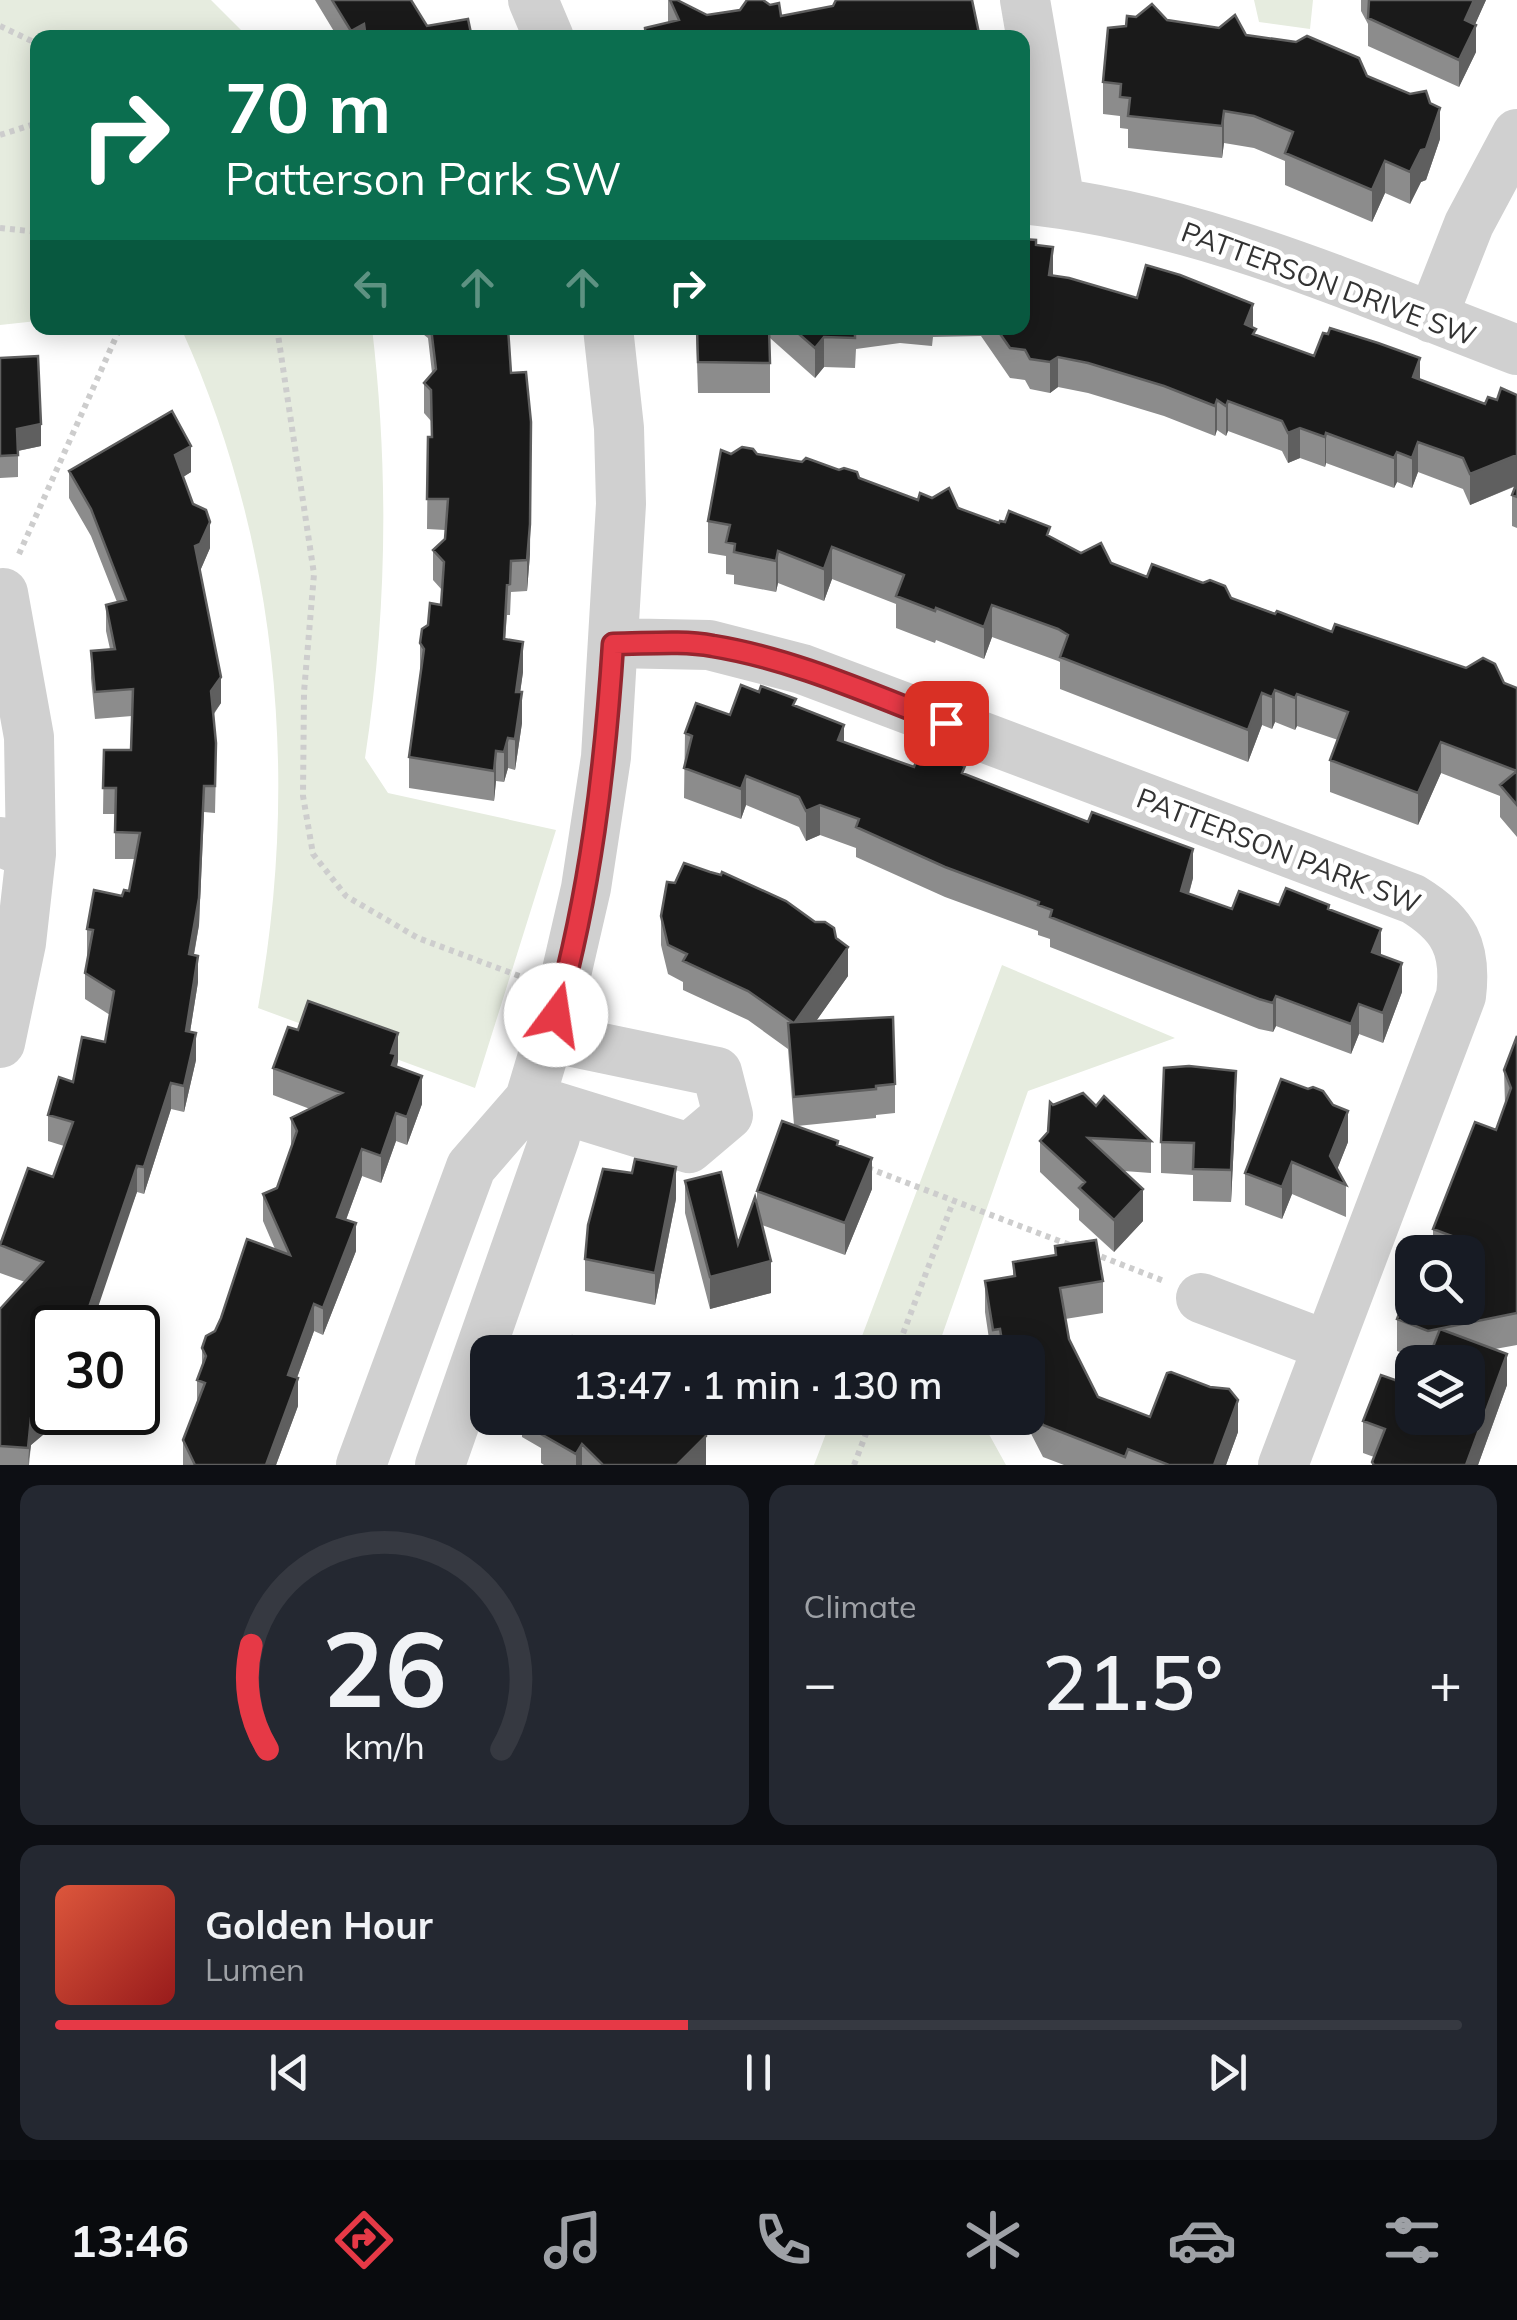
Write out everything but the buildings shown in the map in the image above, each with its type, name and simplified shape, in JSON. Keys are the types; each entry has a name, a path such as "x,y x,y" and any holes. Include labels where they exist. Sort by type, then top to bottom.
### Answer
{"street":[{"path":"533,0 546,30"},
{"path":"1025,0 1027,30"},
{"path":"1030,63 1041,201"},
{"path":"1432,318 1469,224 1517,134"},
{"name":"PATTERSON DRIVE SW","path":"1041,201 1149,220 1225,241 1517,350"},
{"path":"360,1465 471,1167 530,1099 556,1015 586,888 606,757 621,504 619,428 609,335"},
{"path":"0,1043 20,943 16,848 29,737 3,593"},
{"name":"PATTERSON PARK SW","path":"613,644 709,645 802,669 1413,899 1438,914 1462,954 1461,996 1283,1465"},
{"path":"530,1099 689,1148 728,1115 718,1072 556,1015"},
{"path":"440,1465 555,1137 530,1099"},
{"path":"1202,1298 1328,1346"}],"path":[{"path":"0,26 30,40"},
{"path":"0,135 30,126"},
{"path":"0,228 30,231"},
{"path":"3,593 117,335"},
{"path":"278,335 314,574 304,692 303,796 313,854 346,896 556,1015"},
{"path":"861,1165 1144,1272 1202,1298"},
{"path":"902,1335 953,1202"},
{"path":"854,1465 865,1435"}],"shaded area":[{"path":"0,0 211,0 241,30 30,30 30,322 0,325"},
{"path":"1254,0 1313,0 1310,29 1259,22"},
{"path":"184,335 373,335 381,435 383,543 378,651 365,758 388,793 556,830 475,1088 258,1008 271,921 277,835 278,748 272,662 259,576 240,492 214,409"},
{"path":"1002,965 1175,1038 1028,1091 942,1335 862,1335"},
{"path":"825,1435 989,1435 1006,1465 814,1465"}],"route":[{"path":"556,1015 586,888 606,757 613,644 709,645 758,656 946,723"}]}
